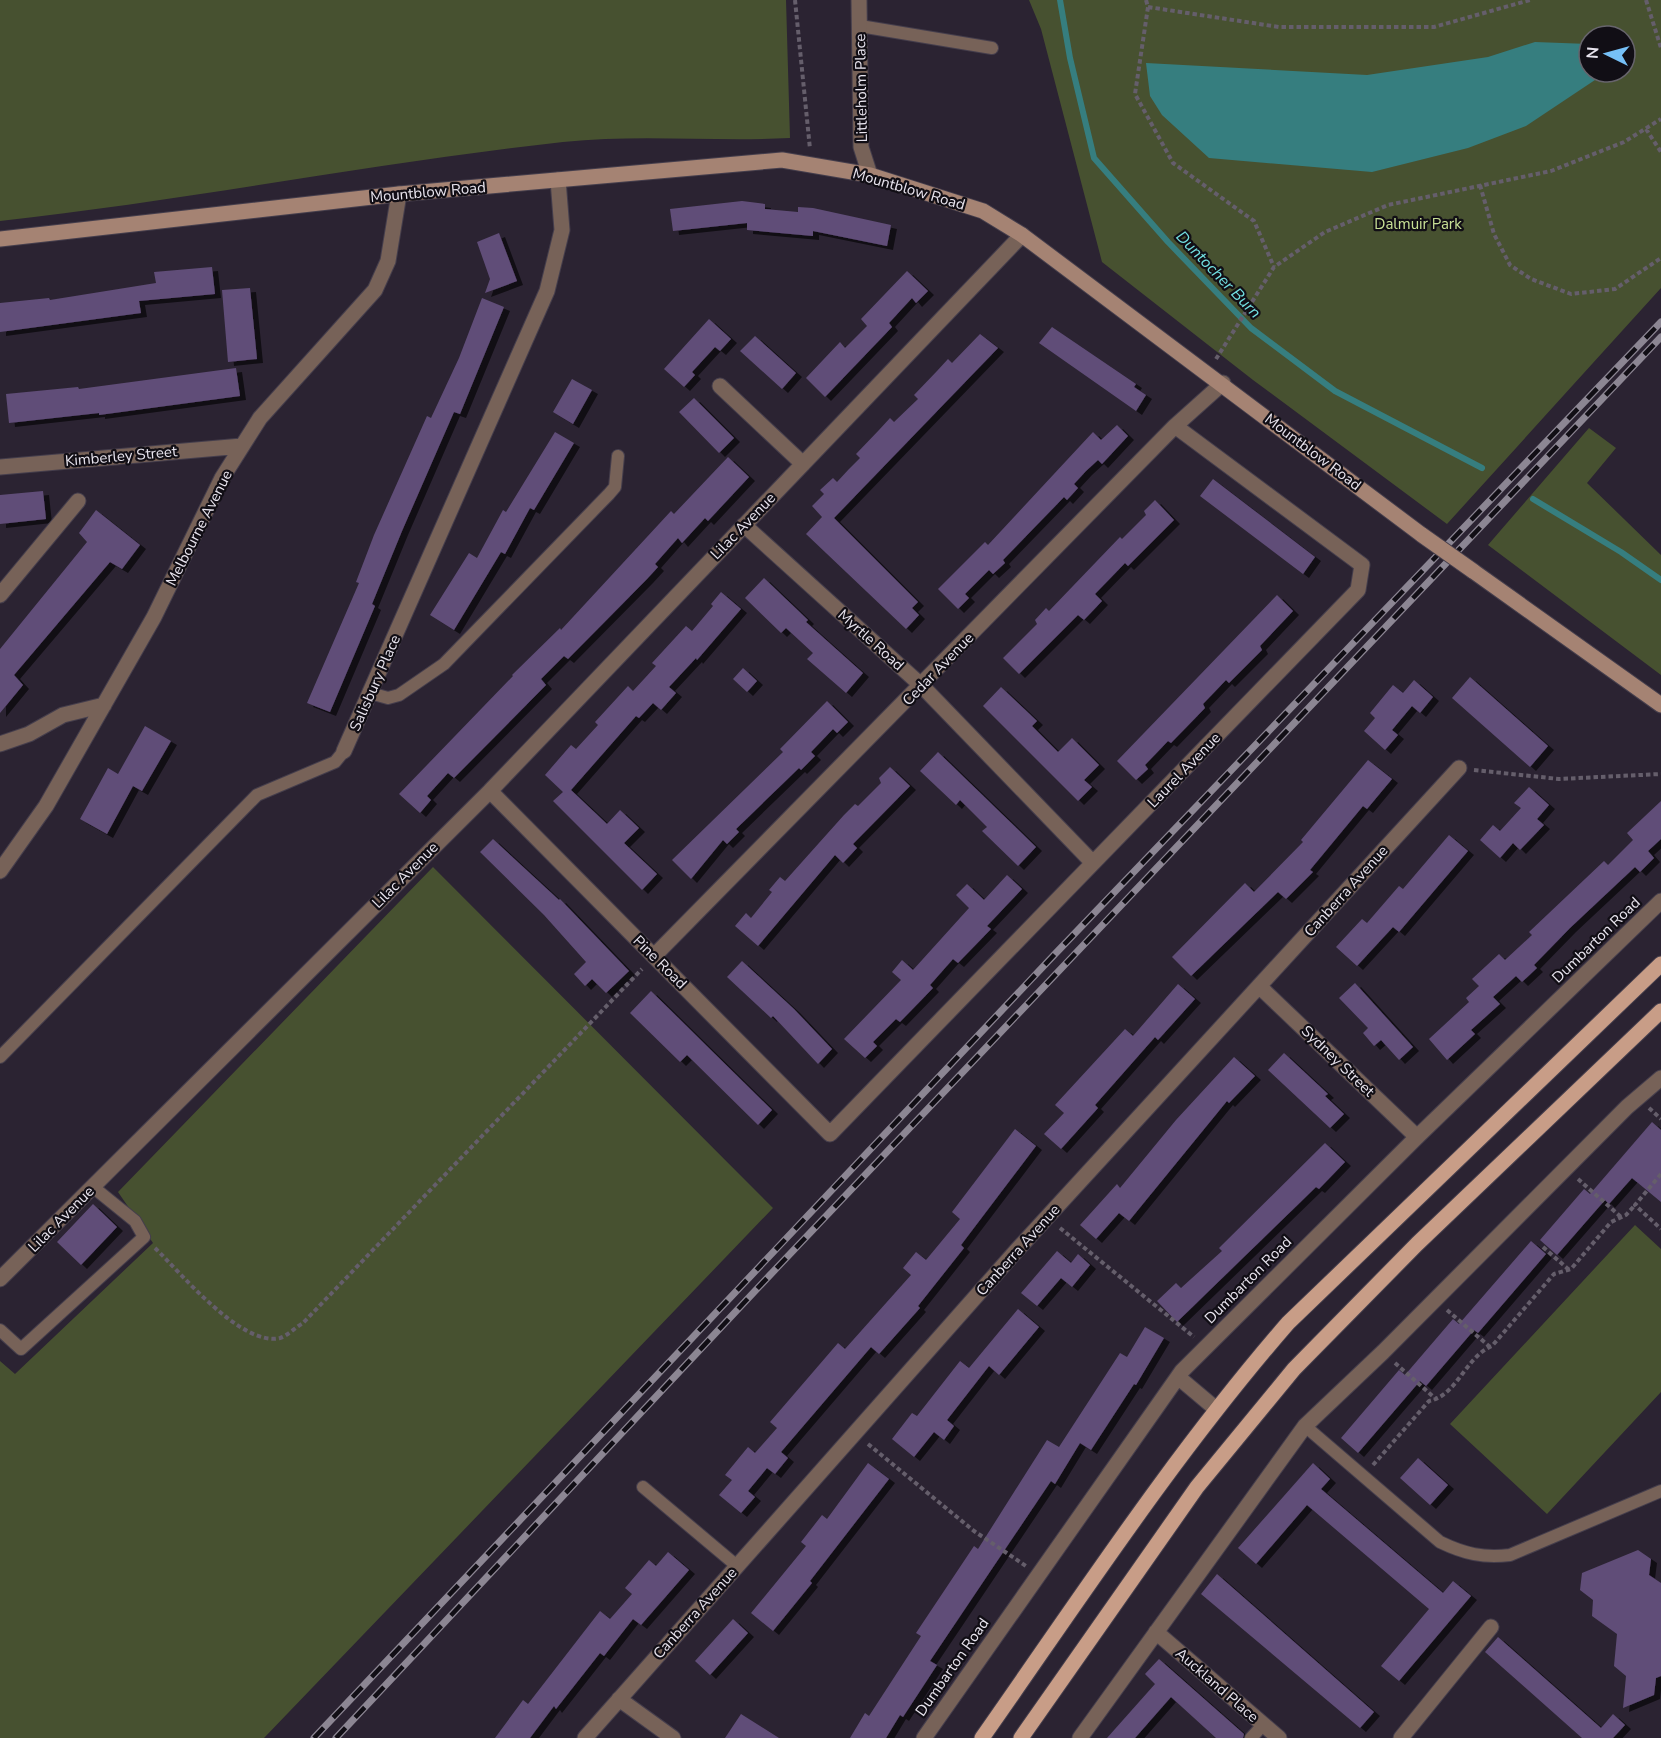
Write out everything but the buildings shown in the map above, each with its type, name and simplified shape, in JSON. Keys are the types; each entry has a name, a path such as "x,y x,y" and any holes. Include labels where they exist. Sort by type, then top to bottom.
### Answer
{"main road":[{"path":"982,1738 1133,1521 1216,1409 1288,1323 1661,964"},
{"path":"1021,1738 1197,1487 1286,1377 1417,1244 1661,1011"}],"street":[{"name":"Littleholm Place","path":"859,0 861,147 870,174"},
{"name":"Mountblow Road","path":"0,239 399,194 782,160 870,174 983,211 1022,235 1121,311 1223,383 1422,535 1661,705"},
{"name":"Salisbury Place","path":"344,752 547,291 562,230 558,180"},
{"name":"Melbourne Avenue","path":"0,871 46,806 104,705 154,617 222,478 260,418 375,290 388,261 399,194"},
{"name":"Lilac Avenue","path":"0,1280 490,791 1022,235"},
{"name":"Cedar Avenue","path":"654,956 922,686 1175,426 1223,383"},
{"path":"720,386 803,464"},
{"name":"Laurel Avenue","path":"830,1134 1358,590 1362,564 1175,426"},
{"name":"Kimberley Street","path":"0,467 242,446"},
{"path":"0,595 78,501"},
{"name":"Myrtle Road","path":"744,525 922,686 1094,864"},
{"path":"0,744 29,734 63,715 104,705"},
{"name":"Canberra Avenue","path":"585,1738 1047,1218 1459,768"},
{"name":"Pine Road","path":"490,791 830,1134"},
{"name":"Dumbarton Road","path":"924,1738 1178,1377 1418,1137 1661,902"},
{"name":"Sydney Street","path":"1259,986 1418,1137"},
{"path":"1080,1738 1305,1426 1383,1352 1627,1107 1661,1078"},
{"path":"1178,1377 1216,1409"},
{"path":"1401,1738 1491,1627"},
{"name":"Auckland Place","path":"1156,1632 1279,1738"},
{"path":"619,1699 673,1738"}],"lane":[{"path":"860,26 992,48"},
{"path":"370,693 388,698 399,695 444,664 615,487 618,456"},
{"name":"Salisbury Place","path":"0,1057 257,795 335,762 344,752"},
{"path":"0,1330 21,1348 144,1237 135,1221 93,1187"},
{"path":"1305,1426 1361,1477 1440,1542 1464,1554 1510,1555 1661,1491"},
{"path":"643,1487 737,1566"},
{"path":"1251,1738 1263,1725"}],"path":[{"path":"795,0 812,165"},
{"path":"1146,0 1148,7 1135,94 1173,163 1254,222 1275,267"},
{"path":"1148,7 1279,27 1434,27 1530,0"},
{"path":"1646,0 1661,48"},
{"path":"1206,371 1275,267 1325,232 1388,205 1551,171 1624,142 1661,119"},
{"path":"1646,129 1661,152"},
{"path":"1480,185 1494,234 1510,265 1532,279 1571,294 1615,289 1661,258"},
{"path":"1459,768 1559,780 1661,774"},
{"path":"144,1237 236,1326 256,1336 280,1338 303,1323 654,956"},
{"path":"1566,1168 1621,1217"},
{"path":"1361,1477 1429,1401 1441,1399 1554,1274 1569,1269 1611,1222 1635,1205 1661,1174"},
{"path":"1635,1205 1661,1229"},
{"path":"1047,1218 1207,1347"},
{"path":"1543,1247 1569,1269"},
{"path":"1435,1300 1490,1347"},
{"path":"1383,1352 1437,1400"},
{"path":"855,1433 974,1531 1039,1575"}],"green space":[{"path":"0,0 786,0 790,138 620,139 563,142 0,221"},
{"name":"Dalmuir Park","path":"1029,0 1661,0 1661,288 1447,524 1253,380 1102,262 1041,29"},
{"path":"1589,428 1616,448 1587,483 1661,555 1661,675 1488,545"},
{"path":"433,867 773,1208 264,1738 0,1738 0,1361 15,1374 153,1243 118,1192"},
{"path":"1635,1225 1661,1249 1661,1392 1547,1514 1450,1424"}],"shaded area":[{"path":"1535,42 1577,44 1577,84 1589,84 1526,126 1468,148 1372,172 1209,158 1162,115 1150,96 1146,63 1367,75 1488,57"}],"waterway":[{"name":"Duntocher Burn","path":"1060,0 1070,58 1094,158 1168,242 1251,328 1335,391 1482,468"},
{"name":"Duntocher Burn","path":"1533,499 1621,552 1661,580"}],"railway":[{"path":"314,1738 1055,954 1661,322"},
{"path":"336,1738 770,1275 1661,337"}]}
